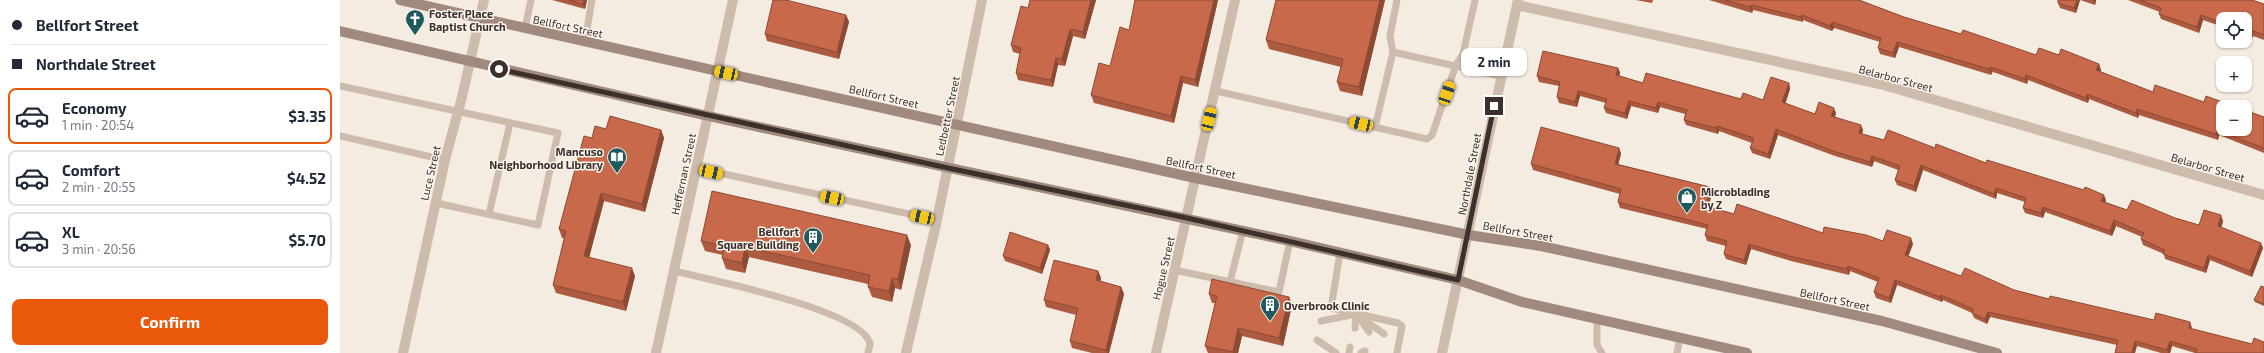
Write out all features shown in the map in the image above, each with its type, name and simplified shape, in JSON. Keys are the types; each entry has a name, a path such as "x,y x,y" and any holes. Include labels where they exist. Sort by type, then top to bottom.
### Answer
{"main road":[{"name":"Bellfort Street","path":"400,0 1195,178 1469,235 1541,246 1882,321 1997,353"},
{"path":"340,31 708,116 1243,230 1458,280 1522,302 1747,353"}],"street":[{"name":"Luce Street","path":"403,353 445,160 484,0"},
{"name":"Heffernan Street","path":"656,353 733,0"},
{"name":"Ledbetter Street","path":"906,353 937,220 982,0"},
{"name":"Hogue Street","path":"1156,353 1216,91 1235,0"},
{"name":"Northdale Street","path":"1442,353 1469,235 1500,76 1518,2"},
{"name":"Belarbor Street","path":"1518,2 1880,84 2264,195"}],"lane":[{"path":"525,28 531,0"},
{"path":"585,41 592,0"},
{"path":"1376,127 1394,52 1390,36 1398,0"},
{"path":"1216,91 1426,139 1432,135 1456,65 1463,54 1475,0"},
{"path":"1394,52 1500,76"},
{"path":"340,86 558,133 538,225 436,203"},
{"path":"488,214 510,123"},
{"path":"340,136 445,160"},
{"path":"696,168 937,220"},
{"path":"1230,282 1243,230"},
{"path":"1174,270 1279,292 1290,241"},
{"path":"1340,253 1330,308 1402,326 1397,353"},
{"path":"674,271 800,302 827,312 842,320 866,337 870,344 868,353"},
{"path":"1335,324 1356,314"},
{"path":"1355,328 1356,314"},
{"path":"1356,314 1369,332"},
{"path":"1321,321 1356,314 1384,334"},
{"path":"1597,319 1597,345 1602,353"},
{"path":"1677,353 1680,338"},
{"path":"1317,340 1336,353"},
{"path":"1331,343 1340,353"}],"building":[{"path":"569,0 584,0 583,4"},
{"path":"773,0 786,0 846,15 837,52 765,34"},
{"path":"1030,0 1091,0 1083,32 1070,29 1062,59 1056,58 1051,80 1016,73 1021,48 1011,45 1021,6 1028,8"},
{"path":"1135,0 1214,0 1195,80 1181,76 1171,116 1091,95 1099,63 1110,66 1120,27 1129,30"},
{"path":"1276,0 1380,0 1359,87 1337,82 1343,59 1266,40"},
{"path":"1725,0 1859,0 1904,17 1961,34 1963,30 2036,55 2039,48 2059,55 2061,49 2099,64 2096,70 2153,92 2155,85 2204,102 2206,96 2217,100 2216,134 2137,109 2136,113 2087,94 2086,98 2026,75 2025,79 1994,68 1990,67 1989,69 1897,42 1893,53 1878,48 1881,38 1832,22 1830,26 1802,15 1801,17 1751,5 1750,7"},
{"path":"2058,0 2077,0 2074,8 2058,3"},
{"path":"2140,0 2252,0 2264,4 2264,35 2252,30 2252,12 2216,12 2216,20 2201,15 2197,27 2159,14 2161,8"},
{"path":"1543,51 1618,68 1616,75 1643,83 1646,73 1741,99 1743,93 1763,100 1771,77 1789,83 1782,102 1815,114 1819,102 1834,108 1831,116 1861,125 1859,133 1884,140 1888,130 1935,148 1936,144 1986,163 1987,160 2084,190 2085,187 2104,195 2101,201 2127,210 2132,200 2175,218 2199,225 2204,210 2221,215 2218,226 2261,243 2250,271 2208,255 2204,268 2163,254 2165,250 2141,239 2144,233 2114,220 2110,231 2043,207 2041,213 2023,208 2026,198 1996,188 1994,194 1921,165 1914,186 1895,180 1900,166 1872,156 1870,162 1833,151 1776,129 1768,154 1750,148 1754,138 1717,126 1716,128 1684,120 1687,110 1658,102 1656,108 1629,101 1625,113 1604,108 1607,99 1578,91 1575,102 1557,97 1560,82 1537,76"},
{"path":"2252,113 2264,117 2264,148 2233,136 2252,136"},
{"path":"610,116 661,130 642,204 601,193 584,256 632,268 623,302 553,285 566,231 559,229 584,136 592,138 595,126 606,129"},
{"path":"1541,127 1619,148 1615,164 1710,187 1706,206 1734,214 1737,204 1823,233 1824,227 1866,235 1883,241 1887,230 1911,238 1905,255 1961,276 1965,268 2014,290 2049,299 2050,296 2154,320 2156,313 2190,322 2189,328 2252,344 2254,338 2264,342 2264,353 2196,353 2197,349 2170,341 2167,350 2135,341 2132,353 2115,353 2118,340 1988,312 1985,319 1972,313 1973,309 1941,295 1940,297 1895,280 1889,298 1874,292 1879,278 1848,266 1847,269 1789,256 1749,244 1744,260 1724,254 1727,241 1705,235 1708,225 1618,202 1621,189 1531,164"},
{"name":"Bellfort Square Building","path":"712,191 907,235 898,279 892,278 889,291 868,287 870,275 745,247 742,263 722,258 725,246 701,241"},
{"path":"1010,232 1048,245 1040,268 1003,256"},
{"path":"1054,260 1098,271 1096,280 1121,287 1106,350 1070,341 1078,308 1044,300"},
{"path":"1212,279 1289,297 1279,338 1238,328 1233,352 1205,346 1217,296 1209,294"},
{"path":"2261,286 2264,287 2264,304 2254,300"}],"place":[{"name":"Foster Place Baptist Church","path":"415,36"},
{"name":"Mancuso Neighborhood Library","path":"617,174"},
{"name":"Microblading by Z","path":"1687,214"},
{"name":"Bellfort Square Building","path":"813,254"},
{"name":"Overbrook Clinic","path":"1270,322"}],"route":[{"path":"499,69 948,168 1187,218 1458,280 1469,235 1494,106"}]}
